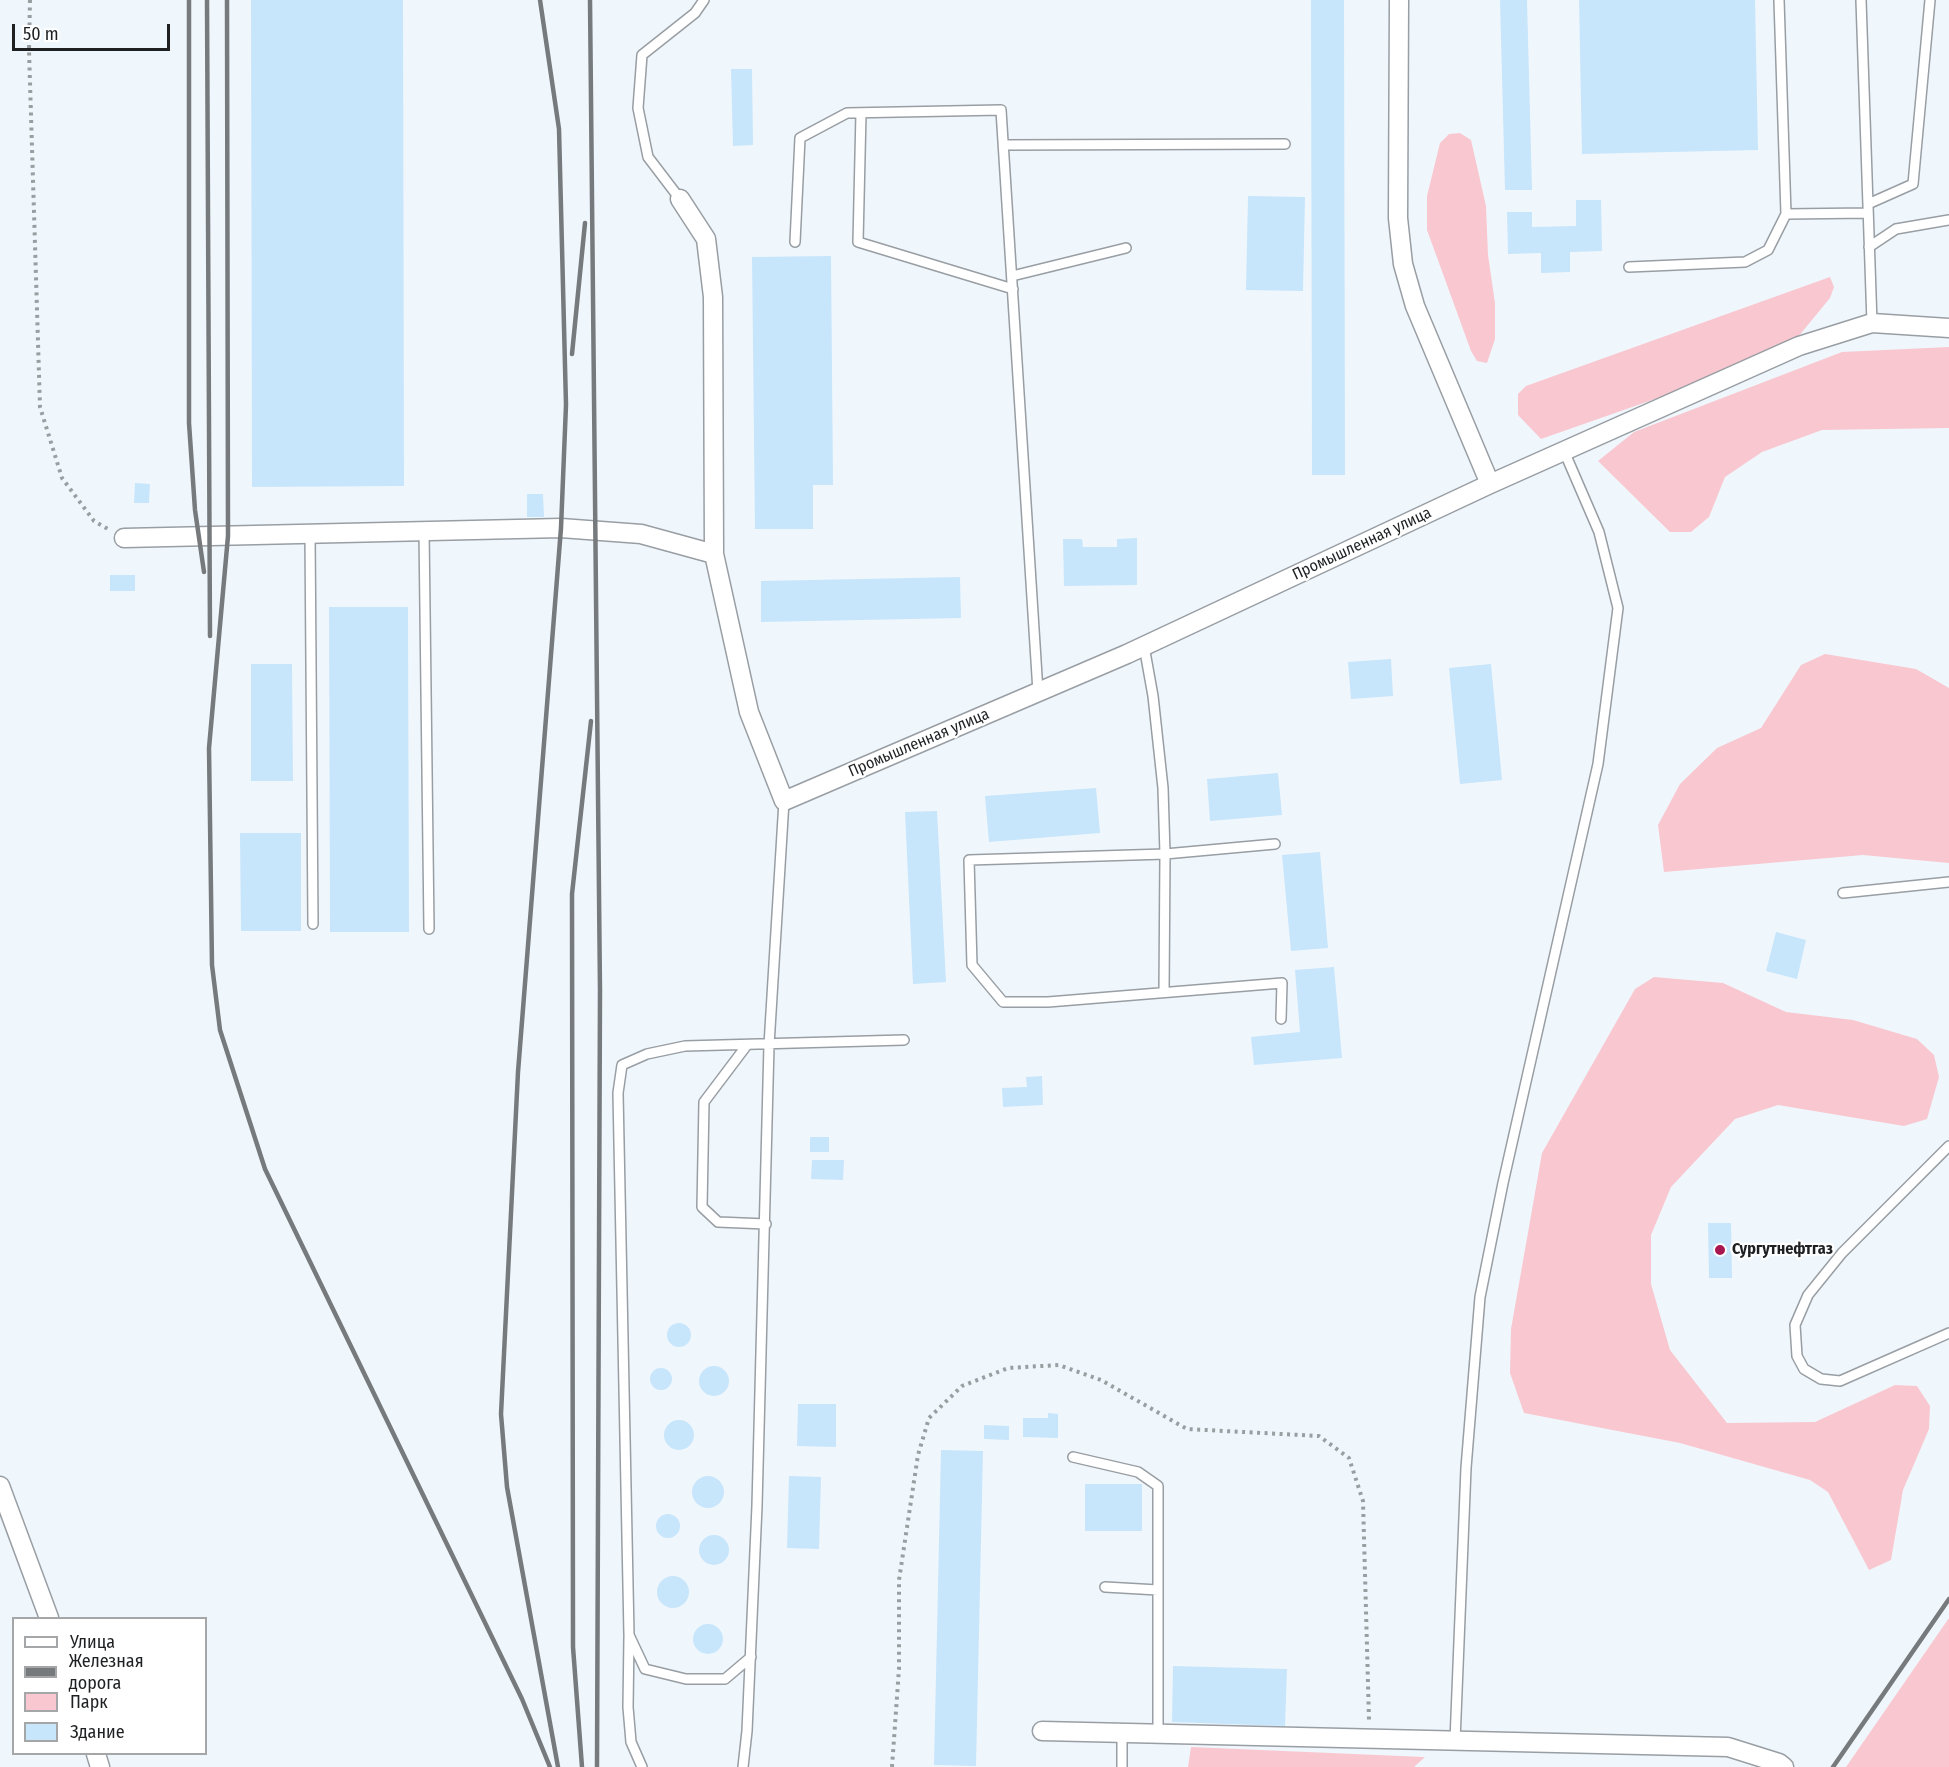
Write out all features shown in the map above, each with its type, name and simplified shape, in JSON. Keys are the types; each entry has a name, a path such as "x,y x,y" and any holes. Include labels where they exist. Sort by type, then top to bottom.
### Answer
{"street":[{"path":"1399,0 1398,218 1403,264 1415,306 1490,484"},
{"path":"680,199 706,239 712,297 714,554 749,712 784,801"},
{"name":"Промышленная улица","path":"784,801 1144,646 1490,484 1799,346 1872,323 1949,328"},
{"path":"124,538 561,528 641,534 714,554"},
{"path":"0,1486 49,1617"},
{"path":"1042,1731 1728,1748 1779,1763 1784,1767"}],"lane":[{"path":"680,199 648,157 638,108 642,55 695,13 704,0"},
{"path":"1629,267 1745,262 1768,250 1786,214 1779,0"},
{"path":"1861,0 1872,323"},
{"path":"1786,214 1868,208 1912,184 1930,0"},
{"path":"795,242 800,138 847,113 1001,110 1038,692"},
{"path":"861,113 858,242 1013,290"},
{"path":"1004,145 1286,144"},
{"path":"1869,247 1896,230 1949,220"},
{"path":"1012,276 1126,248"},
{"path":"1455,1741 1466,1468 1480,1297 1503,1183 1598,764 1618,608 1599,532 1564,451"},
{"path":"424,531 429,929"},
{"path":"310,534 313,924"},
{"path":"1144,646 1153,696 1162,788 1165,854 1164,992"},
{"path":"743,1767 751,1657 770,1045 784,801"},
{"path":"1275,844 1165,854 969,860 972,965 1002,1002 1048,1002 1282,983 1281,1019"},
{"path":"1843,893 1949,882"},
{"path":"642,1767 631,1742 628,1707 629,1635 618,1094 622,1065 647,1054 685,1046 904,1040"},
{"path":"747,1045 704,1102 702,1207 718,1222 766,1224"},
{"path":"1949,1146 1842,1252 1808,1295 1795,1325 1797,1356 1804,1369 1821,1379 1840,1381 1949,1333"},
{"path":"1073,1457 1138,1472 1158,1486 1158,1734"},
{"path":"1105,1587 1158,1590"},
{"path":"629,1635 645,1669 686,1679 725,1679 751,1657"},
{"path":"1122,1733 1122,1767"}],"path":[{"path":"30,0 40,407 62,478 94,521 124,538"},
{"path":"892,1767 899,1670 899,1580 918,1455 929,1418 962,1386 1008,1368 1059,1365 1101,1380 1187,1429 1319,1436 1349,1458 1363,1502 1369,1739"}],"green space":[{"path":"1460,133 1471,140 1486,206 1488,255 1495,303 1495,339 1487,363 1477,361 1471,351 1427,230 1427,196 1440,143 1449,134"},
{"path":"1830,277 1834,287 1830,298 1793,343 1675,392 1541,439 1518,415 1518,394 1526,386"},
{"path":"1949,347 1949,428 1822,430 1762,452 1725,477 1709,517 1691,532 1670,532 1598,461 1634,432 1842,352"},
{"path":"1825,654 1916,669 1949,688 1949,863 1863,855 1664,872 1658,825 1680,784 1717,748 1761,728 1801,665"},
{"path":"1654,977 1723,983 1786,1012 1853,1020 1917,1039 1934,1055 1939,1077 1927,1119 1904,1126 1778,1105 1735,1119 1671,1187 1651,1235 1651,1284 1670,1350 1727,1423 1815,1422 1895,1385 1917,1386 1930,1406 1929,1429 1903,1490 1891,1560 1869,1570 1828,1492 1810,1480 1680,1443 1524,1413 1510,1373 1511,1329 1542,1153 1635,989"},
{"path":"1949,1618 1949,1767 1846,1767"},
{"path":"1191,1747 1425,1757 1414,1767 1188,1767"}],"building":[{"path":"251,0 403,0 404,486 252,487"},
{"path":"1311,0 1344,0 1345,475 1312,475"},
{"path":"1500,0 1527,0 1532,190 1505,190"},
{"path":"1579,0 1755,0 1758,150 1582,154"},
{"path":"731,69 752,69 753,145 733,146"},
{"path":"1248,196 1305,197 1303,291 1246,290"},
{"path":"1576,200 1601,200 1602,251 1570,252 1570,272 1541,273 1541,253 1508,254 1507,212 1532,212 1532,227 1576,226"},
{"path":"831,256 833,485 813,485 813,529 755,529 752,257"},
{"path":"135,483 150,484 149,503 134,503"},
{"path":"527,494 543,494 544,517 527,517"},
{"path":"1137,538 1137,585 1064,586 1063,539 1082,539 1083,547 1117,547 1117,539"},
{"path":"110,575 135,575 135,591 110,591"},
{"path":"960,577 961,618 761,622 761,581"},
{"path":"329,607 408,607 409,932 330,932"},
{"path":"1391,659 1393,696 1351,699 1348,662"},
{"path":"251,664 292,664 293,781 251,781"},
{"path":"1491,664 1502,780 1460,784 1449,668"},
{"path":"1278,773 1282,815 1210,821 1207,779"},
{"path":"1096,788 1100,833 989,842 985,796"},
{"path":"937,811 946,982 913,984 905,812"},
{"path":"240,833 301,833 301,931 241,931"},
{"path":"1320,852 1328,948 1291,951 1282,855"},
{"path":"1776,932 1806,940 1797,979 1766,971"},
{"path":"1334,967 1342,1058 1254,1065 1251,1037 1300,1032 1295,970"},
{"path":"1042,1076 1043,1105 1003,1107 1002,1088 1027,1087 1026,1077"},
{"path":"810,1137 829,1137 829,1152 810,1152"},
{"path":"812,1160 844,1160 843,1180 811,1179"},
{"name":"Сургутнефтгаз","path":"1708,1223 1731,1223 1732,1278 1709,1278"},
{"path":"679,1323 684,1324 690,1330 690,1340 684,1346 679,1347 674,1346 668,1340 667,1335 668,1330 674,1324"},
{"path":"714,1366 720,1367 728,1375 728,1387 720,1395 714,1396 708,1395 700,1387 699,1381 700,1375 708,1367"},
{"path":"661,1368 669,1371 672,1379 669,1387 661,1390 653,1387 650,1379 653,1371"},
{"path":"798,1404 836,1404 836,1447 797,1446"},
{"path":"1048,1413 1058,1414 1058,1438 1023,1437 1023,1418 1048,1418"},
{"path":"679,1420 690,1424 694,1435 690,1446 679,1450 668,1446 664,1435 668,1424"},
{"path":"984,1425 1009,1426 1009,1440 984,1439"},
{"path":"941,1450 983,1451 976,1766 934,1765"},
{"path":"708,1476 720,1480 724,1492 720,1504 708,1508 696,1504 692,1492 696,1480"},
{"path":"789,1476 821,1477 819,1549 787,1548"},
{"path":"1085,1484 1142,1484 1142,1531 1085,1531"},
{"path":"668,1514 673,1515 679,1521 679,1531 673,1537 668,1538 663,1537 657,1531 656,1526 657,1521 663,1515"},
{"path":"714,1535 725,1539 729,1550 725,1561 714,1565 703,1561 699,1550 703,1539"},
{"path":"673,1576 684,1581 689,1592 684,1603 673,1608 662,1603 657,1592 662,1581"},
{"path":"708,1624 719,1628 723,1639 719,1650 708,1654 697,1650 693,1639 697,1628"},
{"path":"1173,1666 1287,1669 1285,1726 1172,1722"}],"railway":[{"path":"189,0 189,423 195,510 204,572"},
{"path":"207,0 210,636"},
{"path":"227,0 228,536 209,748 212,965 220,1030 265,1169 522,1699 550,1767"},
{"path":"540,0 559,129 566,405 561,528 518,1072 501,1414 507,1487 558,1767"},
{"path":"590,0 600,990 597,1767"},
{"path":"572,354 585,223"},
{"path":"582,1767 573,1647 572,894 591,721"},
{"path":"1833,1767 1949,1599"}],"place":[{"name":"Сургутнефтгаз","path":"1720,1250"}]}
